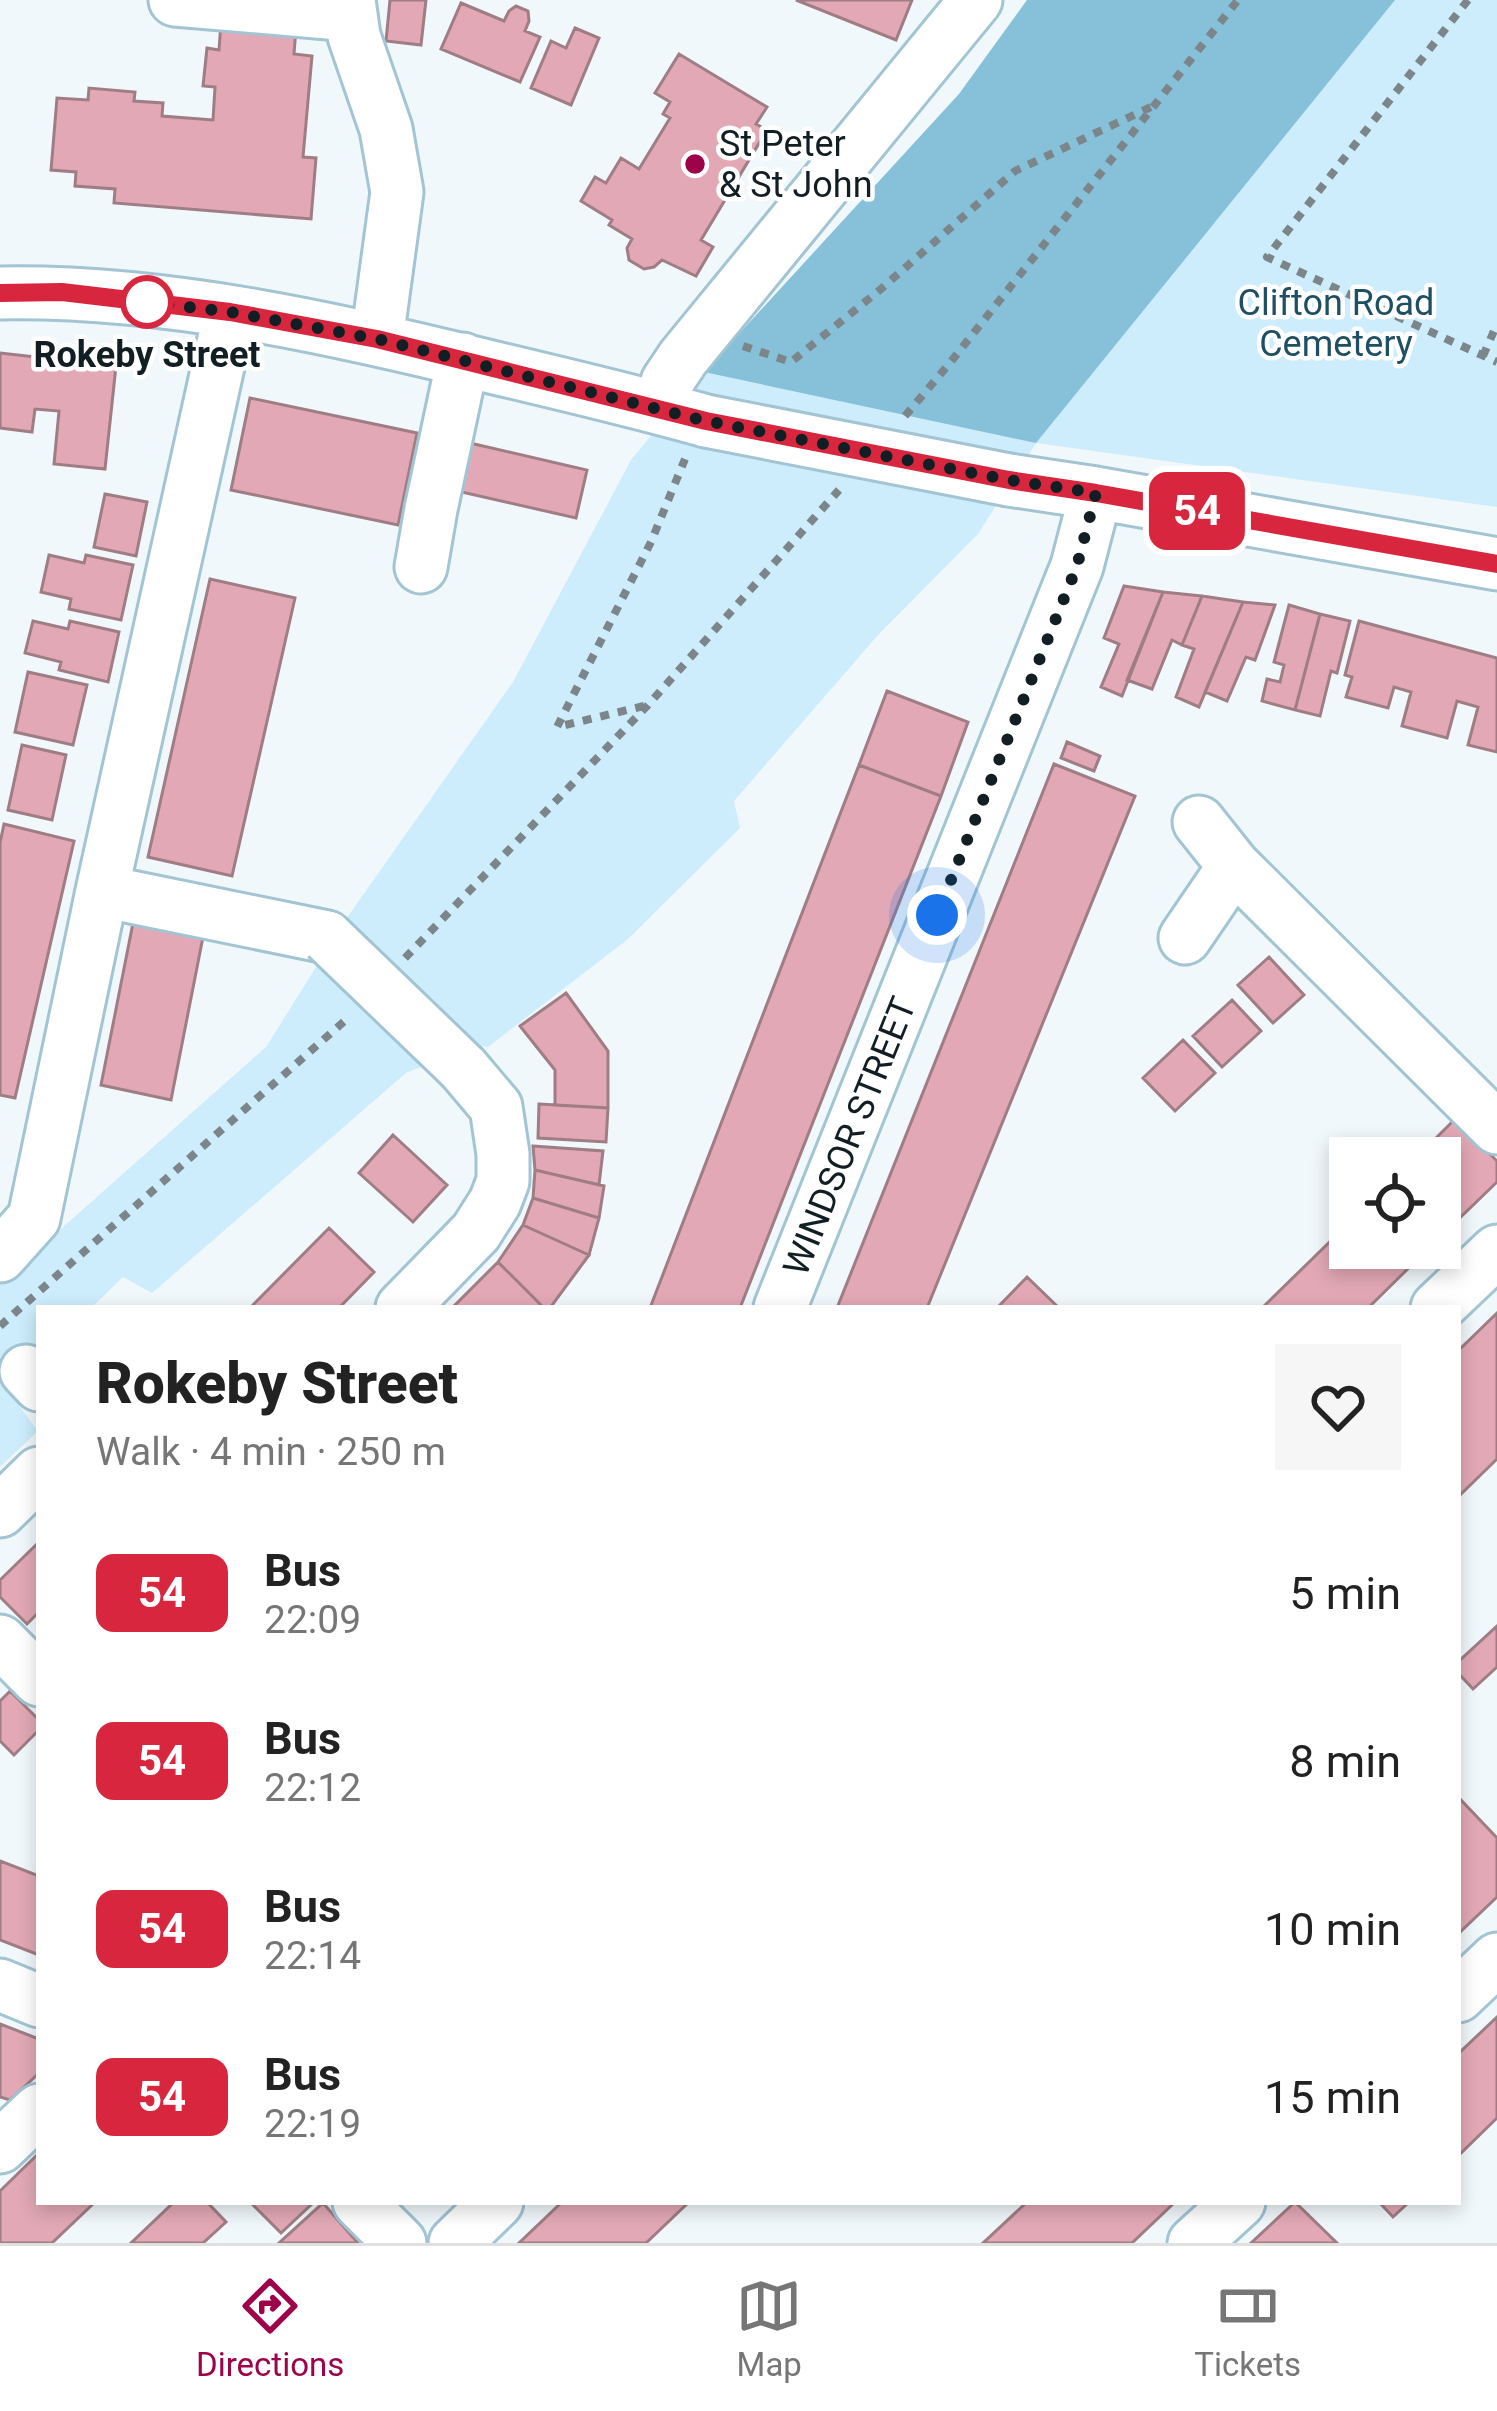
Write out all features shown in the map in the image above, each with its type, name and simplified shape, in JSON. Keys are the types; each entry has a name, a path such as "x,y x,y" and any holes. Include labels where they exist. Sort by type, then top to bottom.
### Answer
{"street":[{"path":"175,0 350,8 354,36 386,129 397,192 377,339"},
{"path":"683,415 668,382 683,358 976,0"},
{"path":"0,293 62,292 230,312 377,339 683,415 1009,480 1497,564"},
{"path":"0,1256 34,1218 230,312"},
{"path":"422,567 463,359"},
{"name":"WINDSOR STREET","path":"781,1305 1077,566 1096,493"},
{"path":"1199,821 1234,866 1497,1128"},
{"path":"1185,938 1234,866"},
{"path":"102,891 327,937 463,1068 496,1107 503,1181 495,1202 476,1232 404,1305"},
{"path":"1440,1305 1495,1257"},
{"path":"0,1511 36,1476"},
{"path":"0,1641 36,1677"},
{"path":"1461,1993 1497,1959"},
{"path":"0,1985 36,2000"},
{"path":"0,2147 36,2113"},
{"path":"361,2205 400,2243"},
{"path":"455,2243 494,2205"},
{"path":"1194,2243 1236,2205"}],"path":[{"path":"898,424 1238,0"},
{"path":"1468,0 1268,256 1497,362"},
{"path":"683,358 737,344 791,362 1016,171 1152,106"},
{"path":"1483,356 1497,324"},
{"path":"648,704 557,727 651,542 685,458 683,415"},
{"path":"390,974 648,704 840,488"},
{"path":"0,1326 358,1007"}],"green space":[{"name":"Clifton Road Cemetery","path":"1027,0 1497,0 1497,507 1036,443 978,534 878,635 734,801 740,828 628,939 488,1047 478,1045 406,1073 152,1293 123,1277 94,1305 36,1305 36,1366 14,1399 36,1433 0,1467 0,1283 266,1047 346,919 513,682 631,460 704,372 959,94"}],"shaded area":[{"path":"1027,0 1395,0 1036,443 704,372 959,94"}],"building":[{"path":"390,0 426,0 421,45 386,41"},
{"path":"796,0 912,0 896,40"},
{"path":"461,3 504,21 516,6 528,11 525,31 540,37 520,82 441,49"},
{"path":"221,22 296,29 294,54 312,56 303,157 316,158 311,219 114,203 115,189 75,186 76,172 51,170 57,98 88,100 89,88 135,92 134,101 163,103 162,116 213,120 215,87 203,86 207,48 219,50"},
{"path":"575,28 599,38 571,105 531,88 551,41 566,48"},
{"name":"St Peter & St John","path":"679,54 767,107 756,124 767,130 701,240 713,247 696,276 662,260 644,269 629,260 627,248 632,239 581,201 595,177 606,183 621,158 639,169 670,118 663,114 670,102 655,93"},
{"path":"0,353 116,366 105,469 54,464 59,411 35,409 32,432 0,428"},
{"path":"250,398 417,433 398,525 231,490"},
{"path":"470,443 587,470 576,518 444,488"},
{"path":"105,494 147,502 136,556 94,547"},
{"path":"49,555 84,563 86,555 133,565 121,620 69,609 71,599 41,592"},
{"path":"210,579 295,598 232,876 148,857"},
{"path":"1124,586 1163,592 1122,696 1101,687 1119,644 1104,638"},
{"path":"1163,592 1202,596 1182,645 1172,640 1152,689 1127,680"},
{"path":"1202,596 1243,602 1199,707 1176,697 1194,649 1182,645"},
{"path":"1243,602 1275,605 1255,660 1246,657 1227,701 1205,692"},
{"path":"1289,605 1320,614 1295,710 1262,701 1267,679 1280,682 1284,665 1274,662"},
{"path":"1320,614 1350,621 1320,716 1295,710"},
{"path":"33,621 68,629 70,621 119,632 108,682 59,670 61,662 25,653"},
{"path":"1359,621 1497,658 1497,752 1468,745 1478,707 1457,701 1447,738 1402,726 1411,692 1394,687 1388,708 1346,697 1352,677 1345,675"},
{"path":"28,672 87,685 73,745 15,732"},
{"path":"887,691 968,722 941,796 859,765"},
{"path":"1067,742 1100,756 1094,771 1061,758"},
{"path":"22,745 66,755 52,820 8,810"},
{"path":"1054,764 1135,796 928,1305 838,1305"},
{"path":"859,765 941,796 741,1305 651,1305"},
{"path":"4,824 74,841 15,1098 0,1095 0,843"},
{"path":"133,923 203,937 171,1100 101,1085"},
{"path":"1269,957 1304,995 1273,1023 1238,985"},
{"path":"566,993 608,1051 608,1108 555,1105 555,1070 520,1026"},
{"path":"1232,1000 1261,1031 1222,1067 1193,1036"},
{"path":"1183,1040 1215,1073 1175,1111 1143,1078"},
{"path":"539,1104 608,1108 606,1142 538,1138"},
{"path":"1455,1119 1497,1161 1497,1182 1461,1217 1461,1137 1437,1137"},
{"path":"393,1135 447,1185 413,1222 359,1173"},
{"path":"533,1146 603,1151 599,1185 535,1170"},
{"path":"535,1170 604,1186 599,1218 533,1198"},
{"path":"533,1198 599,1218 589,1255 523,1225"},
{"path":"523,1225 589,1255 552,1305 541,1305 498,1262"},
{"path":"329,1228 374,1272 342,1305 253,1305"},
{"path":"1329,1243 1329,1269 1408,1269 1371,1305 1265,1305"},
{"path":"498,1262 541,1305 455,1305"},
{"path":"1027,1277 1056,1305 1000,1305"},
{"path":"1497,1313 1497,1459 1461,1494 1461,1348"},
{"path":"36,1545 36,1615 27,1624 0,1597 0,1580"},
{"path":"1497,1626 1497,1667 1473,1689 1461,1676 1461,1659"},
{"path":"10,1691 36,1717 36,1733 14,1755 0,1741 0,1701"},
{"path":"1461,1800 1497,1838 1497,1897 1461,1931"},
{"path":"0,1861 36,1875 36,1954 0,1940"},
{"path":"1497,2017 1497,2118 1461,2153 1461,2051"},
{"path":"0,2024 36,2038 36,2076 10,2100 0,2097"},
{"path":"36,2156 36,2205 92,2205 52,2243 0,2243 0,2191"},
{"path":"171,2205 210,2205 226,2222 203,2243 131,2243"},
{"path":"253,2205 311,2205 281,2233"},
{"path":"325,2205 358,2243 279,2243"},
{"path":"559,2205 686,2205 646,2243 519,2243"},
{"path":"1024,2205 1172,2205 1132,2243 983,2243"},
{"path":"1292,2205 1298,2205 1337,2243 1251,2243"},
{"path":"1382,2205 1406,2205 1393,2217"}],"bus line":[{"name":"54","path":"0,293 62,292 230,312 377,339 706,421 1009,480 1497,564"}],"place":[{"name":"St Peter & St John","path":"695,164"},
{"name":"Rokeby Street","path":"147,302"}],"route":[{"path":"147,302 377,339 706,421 1096,493 1077,566 937,915"}]}
